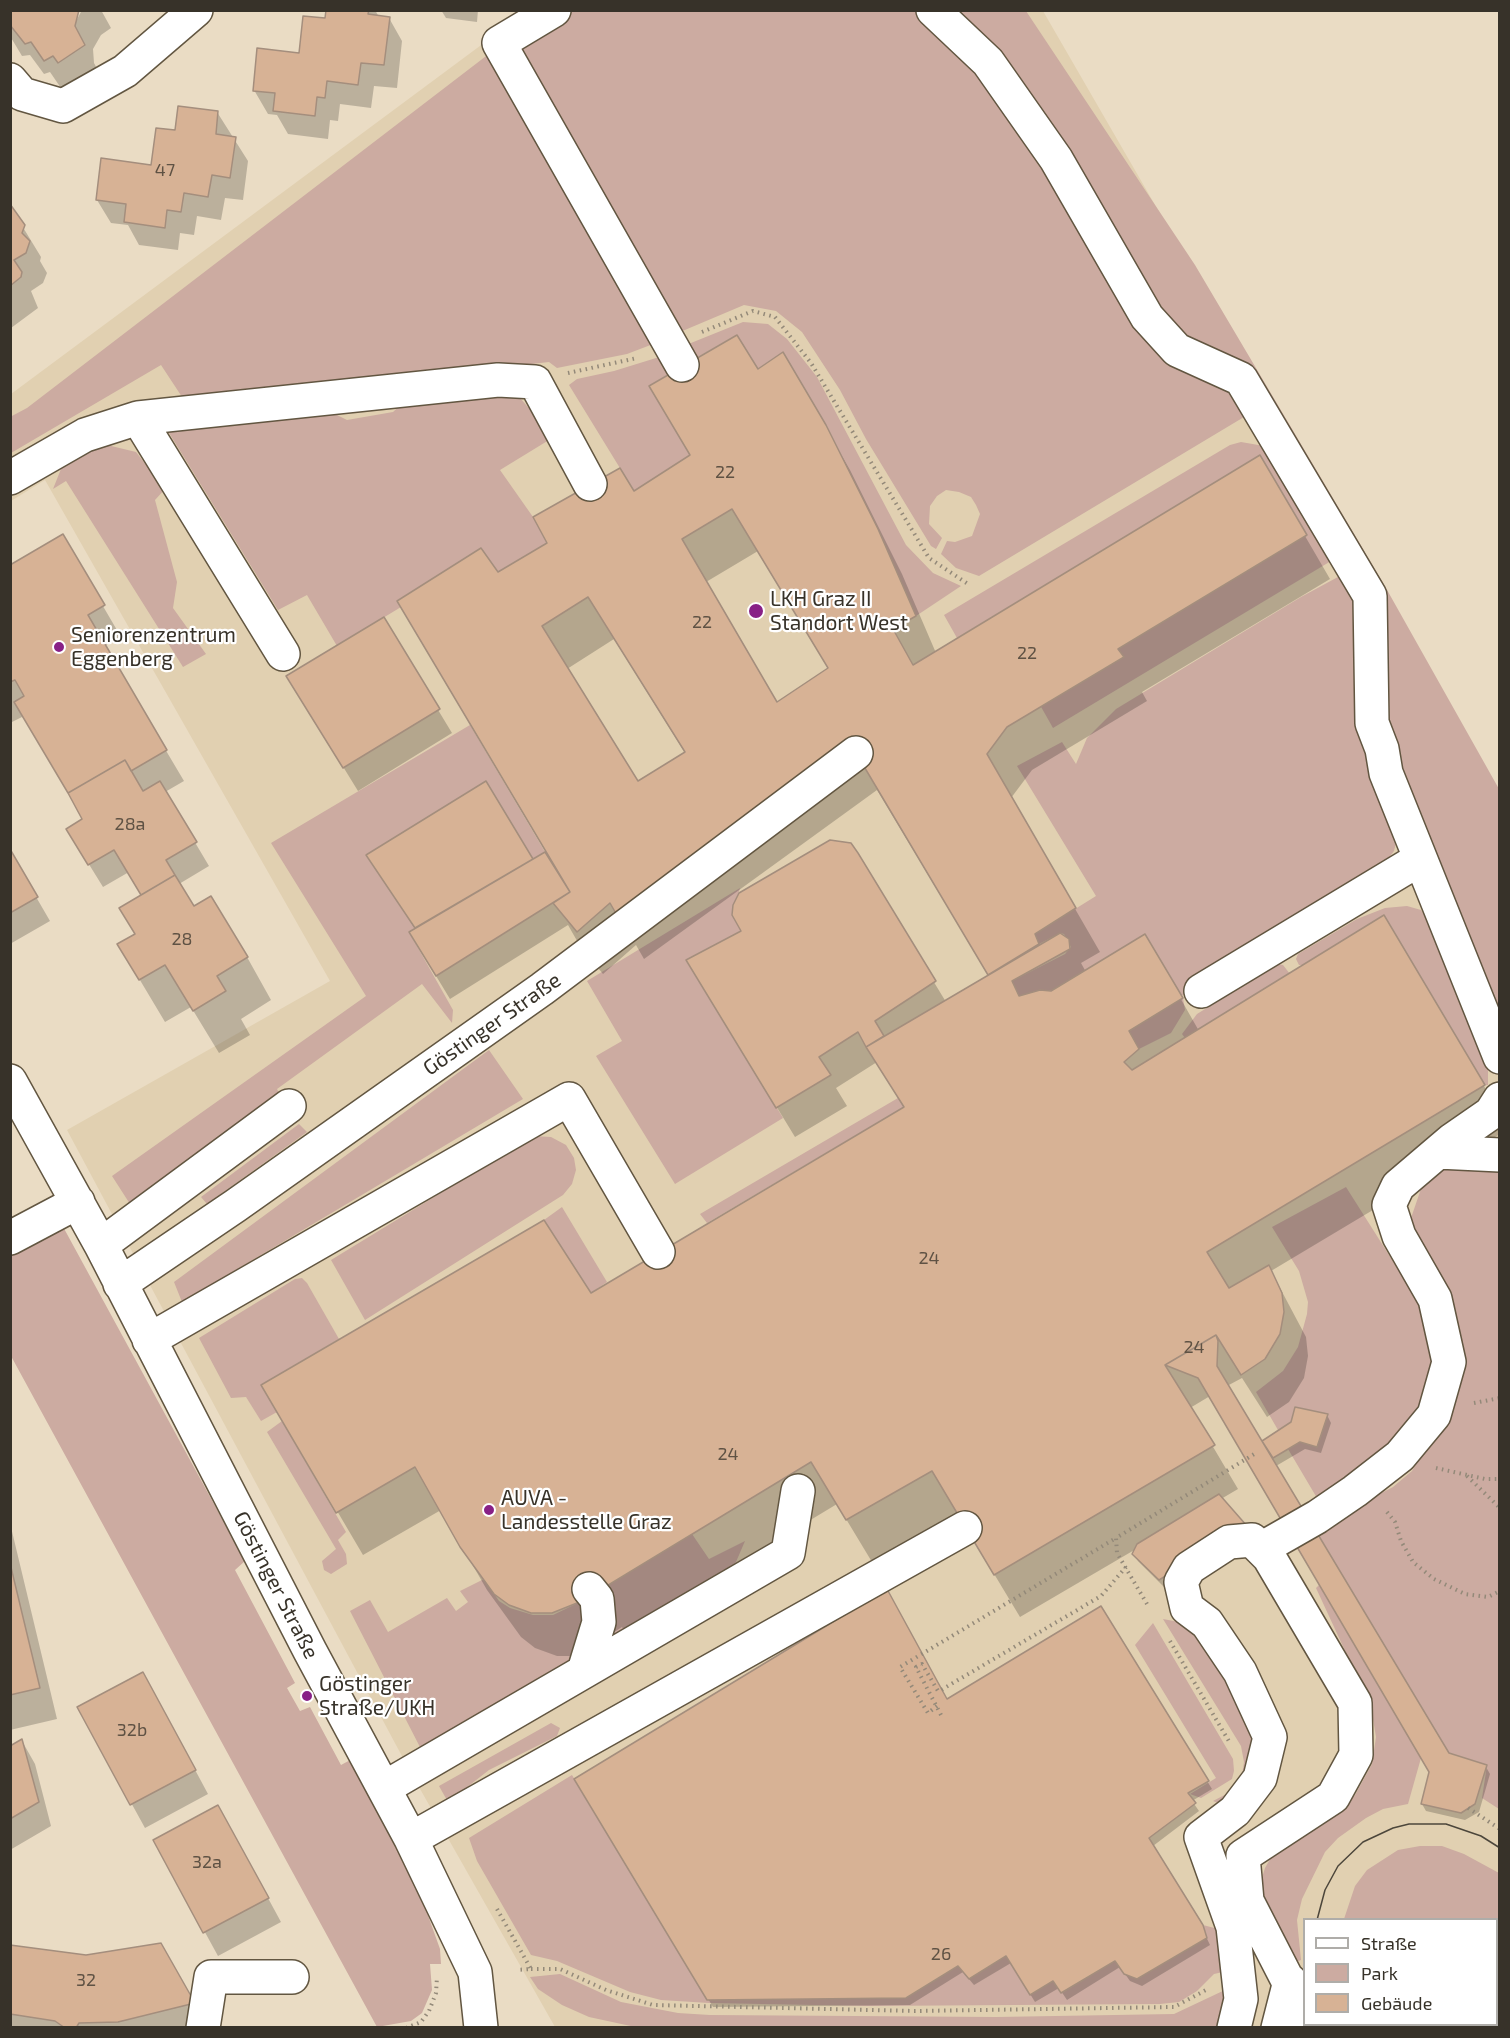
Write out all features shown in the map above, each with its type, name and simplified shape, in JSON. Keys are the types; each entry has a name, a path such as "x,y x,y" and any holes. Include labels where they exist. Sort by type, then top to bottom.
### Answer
{"street":[{"path":"10,80 22,94 63,106 125,71 196,10"},
{"path":"554,10 499,43 677,356"},
{"path":"933,10 988,62 1056,159 1147,317 1177,350 1241,379 1371,596 1372,723 1382,749 1386,773 1500,1057"},
{"path":"10,478 85,435 138,418 498,380 535,382 590,484"},
{"path":"138,418 283,654"},
{"name":"Göstinger Straße","path":"120,1284 235,1206 542,989 856,753"},
{"path":"1201,991 1420,859"},
{"name":"Göstinger Straße","path":"10,1081 102,1245 149,1340 411,1839 475,1972 481,2028"},
{"path":"149,1340 569,1099 658,1252"},
{"path":"1261,1549 1317,1517 1355,1491 1400,1456 1434,1415 1449,1362 1435,1299 1399,1236 1389,1205 1398,1186 1438,1152 1491,1113 1500,1099"},
{"path":"102,1245 289,1106"},
{"path":"1438,1152 1500,1155"},
{"path":"10,1238 78,1202"},
{"path":"384,1788 788,1553 798,1491"},
{"path":"411,1839 965,1528"},
{"path":"1234,2028 1241,1999 1233,1927 1201,1837 1235,1811 1260,1778 1270,1737 1240,1672 1208,1623 1187,1608 1181,1582 1189,1568 1229,1542 1252,1540 1269,1557 1308,1621 1336,1675 1355,1703 1356,1755 1333,1797 1243,1857 1247,1901 1303,2008"},
{"path":"584,1671 598,1623 597,1599 589,1590"},
{"path":"203,2028 210,1977 292,1977"},
{"path":"1278,2028 1290,1981"},
{"path":"1452,2028 1462,2026"}],"path":[{"path":"535,382 677,356 692,336 753,311 775,317 811,363 929,558 968,584"},
{"path":"1467,1476 1500,1508"},
{"path":"1380,1505 1395,1522 1401,1541 1413,1562 1434,1579 1466,1594 1488,1597 1500,1591"},
{"path":"937,1706 927,1713 900,1667 1116,1538"},
{"path":"941,1715 916,1667 922,1664 938,1691 942,1690 1101,1596 1126,1567"},
{"path":"1468,1808 1500,1829"},
{"path":"497,1909 531,1969"},
{"path":"516,1970 560,1969 606,1990 653,2005 915,2011 1174,2007 1217,1985"},
{"path":"406,2028 421,2022 429,2011 436,1993 438,1975 442,1975"}],"shaded area":[{"path":"527,11 1043,11 1499,800 1499,1991 1498,1918 1303,1918 1303,2026 1368,2026 1361,2028 555,2027 411,1773 67,1130 330,981 45,480 11,501 11,394"}],"green space":[{"path":"568,11 925,11 962,43 1142,317 1238,383 1254,411 979,576 956,568 941,554 947,541 955,542 972,536 980,514 971,497 946,490 937,496 930,506 929,524 942,538 936,549 931,546 866,439 840,390 802,332 776,311 744,305 673,335 506,52"},
{"path":"945,11 1026,11 1195,265 1382,581 1499,789 1499,1027 1391,747 1376,615 1248,378 1184,347"},
{"path":"494,50 661,341 627,354 557,368 549,362 186,403 161,365 11,453 10,417 27,408"},
{"path":"743,322 768,324 787,339 817,377 906,545 933,573 961,586 916,616 783,352 758,369 737,335 689,362 681,347"},
{"path":"669,354 678,368 649,386 690,455 634,491 569,385 577,379 614,371"},
{"path":"450,393 520,398 534,414 549,440 500,470 533,517 547,543 498,572 481,549 398,600 401,607 337,646 307,595 278,610 166,428 325,409 347,420 393,412 408,398"},
{"path":"1241,442 1264,446 1341,555 1053,728 1040,705 1123,657 1118,649 1306,535 1260,455 957,638 944,615 1230,445"},
{"path":"103,444 136,452 165,489 155,500 177,582 173,608 206,654 183,667 66,481 53,489 63,464"},
{"path":"1349,571 1397,839 1394,851 1380,869 1268,945 1181,996 1040,990 1019,996 1012,981 1065,954 1071,947 1064,934 1060,933 1039,944 1035,934 1096,896 1017,766 1062,742 1076,764 1087,738 1116,709 1301,597"},
{"path":"470,725 545,852 533,859 367,855 415,928 409,932 453,1010 452,1023 422,984 277,1089 279,1093 130,1204 112,1176 366,996 271,843"},
{"path":"740,888 732,915 741,931 687,960 783,1118 675,1184 596,1056 622,1041 587,981"},
{"path":"1407,906 1421,910 1432,926 1488,1065 1488,1085 1485,1085 1384,916 1304,965 1299,965 1296,959 1298,954 1357,919 1385,908"},
{"path":"1278,964 1283,965 1290,974 1185,1038 1182,1034 1197,1014"},
{"path":"1183,998 1185,1010 1171,1033 1139,1049 1129,1031"},
{"path":"489,1050 523,1099 182,1302 174,1282"},
{"path":"898,1098 904,1107 707,1223 700,1214"},
{"path":"299,1124 307,1132 207,1204 201,1197"},
{"path":"534,1136 551,1137 566,1145 574,1158 576,1170 572,1184 563,1195 365,1320 331,1260"},
{"path":"1443,1164 1499,1165 1499,1809 1482,1798 1487,1765 1449,1753 1314,1528 1393,1487 1412,1471 1433,1436 1460,1347 1454,1305 1419,1244 1411,1218 1423,1183"},
{"path":"1346,1187 1432,1323 1434,1388 1404,1438 1317,1498 1288,1449 1300,1442 1328,1414 1295,1407 1291,1422 1278,1430 1256,1392 1283,1371 1298,1347 1307,1314 1308,1302 1299,1271 1272,1227"},
{"path":"562,1207 607,1282 591,1293 544,1220"},
{"path":"61,1223 245,1561 235,1570 295,1683 287,1688 300,1711 310,1707 341,1765 354,1758 410,1865 440,1949 441,1964 430,1964 432,1990 422,2013 411,2021 377,2027 11,1356 10,1251"},
{"path":"302,1278 339,1339 261,1385 277,1412 261,1421 246,1397 231,1398 199,1338 295,1279"},
{"path":"282,1421 346,1532 338,1540 346,1554 347,1564 331,1574 324,1570 322,1561 336,1549 267,1432"},
{"path":"692,1534 709,1559 745,1541 736,1562 721,1580 611,1645 599,1590"},
{"path":"484,1579 499,1601 510,1608 533,1615 553,1615 582,1601 586,1652 421,1749 350,1611 370,1600 388,1632 447,1598 456,1611 468,1602 460,1591"},
{"path":"1319,1585 1421,1758 1408,1804 1383,1809 1366,1818 1338,1838 1325,1852 1302,1899 1297,1920 1301,1960 1296,1962 1266,1907 1261,1881 1265,1868 1274,1852 1331,1817 1355,1795 1372,1764 1376,1737 1371,1707 1316,1588"},
{"path":"1163,1619 1184,1623 1206,1642 1259,1733 1260,1749 1253,1777 1246,1789 1221,1804 1213,1801 1236,1789 1241,1782 1244,1762 1241,1746"},
{"path":"1153,1623 1233,1759 1232,1779 1201,1798 1190,1794 1216,1778 1135,1645"},
{"path":"551,1723 560,1728 557,1736 489,1770 448,1802 439,1786"},
{"path":"572,1775 708,2000 906,1998 958,1966 1006,1956 1030,1995 1053,1981 1062,1993 1115,1961 1124,1974 1137,1979 1203,1925 1222,1930 1232,1970 1214,1974 1197,1991 1179,2002 1160,2004 868,2006 709,2003 661,2000 630,1992 557,1961 531,1955 477,1861 469,1838"},
{"path":"1420,1846 1442,1846 1464,1854 1499,1873 1499,1980 1498,1918 1344,1918 1355,1886 1367,1870 1398,1850"},
{"path":"560,1974 621,2002 678,2013 710,2015 996,2017 1174,2014 1227,1989 1218,2025 1215,2027 640,2028 589,2017 562,2005 538,1989 530,1977"}],"building":[{"path":"10,10 79,10 75,26 85,45 58,63 53,56 44,61 31,42 25,44 10,25"},
{"path":"326,10 369,10 368,14 390,17 384,65 361,63 358,85 327,81 325,98 317,97 315,116 273,111 275,93 253,91 257,48 299,53 303,16 325,18"},
{"path":"178,106 218,111 216,134 236,137 230,178 212,175 208,197 184,193 181,212 167,210 165,228 124,222 126,204 96,200 101,158 151,165 156,128 175,130"},
{"path":"10,204 25,225 22,233 30,241 26,253 14,260 22,272 21,277 10,286"},
{"path":"737,335 758,369 783,352 826,425 878,529 916,616 893,629 913,665 1260,455 1307,535 1118,649 1124,657 1007,727 987,754 1076,908 1035,934 1039,944 988,975 856,753 618,917 610,903 577,932 553,903 570,892 397,601 481,548 498,572 547,543 533,517 620,468 634,491 690,455 649,386","holes":["732,509 828,668 777,702 682,539","588,597 685,752 638,781 542,626"]},
{"name":"Seniorenzentrum Eggenberg","path":"63,534 105,605 88,615 167,750 131,771 125,760 68,793 14,702 24,696 15,680 10,682 10,565"},
{"path":"384,617 440,709 343,768 286,676"},
{"path":"125,760 143,791 160,781 197,842 166,860 175,875 141,895 114,850 88,865 66,829 82,819 68,793"},
{"path":"486,781 533,859 415,928 366,855"},
{"path":"830,840 851,843 936,981 875,1021 884,1036 866,1047 858,1032 819,1057 831,1075 776,1108 686,960 741,931 732,915 733,905 739,893"},
{"path":"10,849 38,897 10,913"},
{"path":"545,852 570,892 436,976 409,932"},
{"path":"175,875 194,906 211,896 248,957 217,976 226,991 193,1011 165,965 139,980 117,944 135,934 119,908"},
{"path":"1384,915 1485,1085 1207,1252 1229,1288 1269,1265 1282,1293 1284,1312 1280,1334 1265,1359 1241,1375 1216,1335 1165,1365 1215,1445 994,1575 932,1471 846,1520 811,1462 582,1601 552,1613 531,1613 509,1605 494,1594 460,1547 415,1467 336,1513 261,1385 544,1220 591,1293 904,1107 866,1047 1060,933 1069,939 1070,949 1012,981 1019,996 1040,990 1051,991 1145,934 1183,998 1129,1031 1139,1049 1124,1062 1132,1070"},
{"path":"1216,1335 1218,1341 1217,1366 1449,1753 1487,1765 1475,1804 1461,1813 1421,1804 1429,1772 1198,1378 1165,1365"},
{"path":"1295,1407 1328,1414 1317,1447 1300,1442 1273,1458 1262,1441 1291,1422"},
{"path":"1219,1494 1247,1526 1159,1580 1132,1554 1137,1544"},
{"path":"10,1563 40,1688 10,1695"},
{"path":"887,1589 947,1699 1101,1606 1209,1781 1188,1793 1196,1803 1149,1838 1203,1925 1207,1938 1137,1979 1124,1974 1115,1961 1061,1993 1053,1981 1030,1995 1006,1956 969,1979 958,1966 906,1998 707,2000 574,1779"},
{"path":"143,1672 196,1770 130,1805 77,1707"},
{"path":"22,1739 39,1802 10,1819 10,1746"},
{"path":"218,1805 269,1898 203,1933 153,1840"},
{"path":"161,1943 195,2003 118,2022 79,2023 76,2028 65,2028 55,2021 10,2014 10,1945 86,1955"}],"tram line":[{"path":"1318,1918 1325,1890 1338,1866 1363,1842 1393,1828 1409,1824 1446,1824 1481,1836 1500,1848"}],"place":[{"name":"LKH Graz II Standort West","path":"756,611"},
{"name":"Seniorenzentrum Eggenberg","path":"59,647"},
{"name":"AUVA - Landesstelle Graz","path":"489,1510"},
{"name":"Göstinger Straße/UKH","path":"307,1696"}]}
